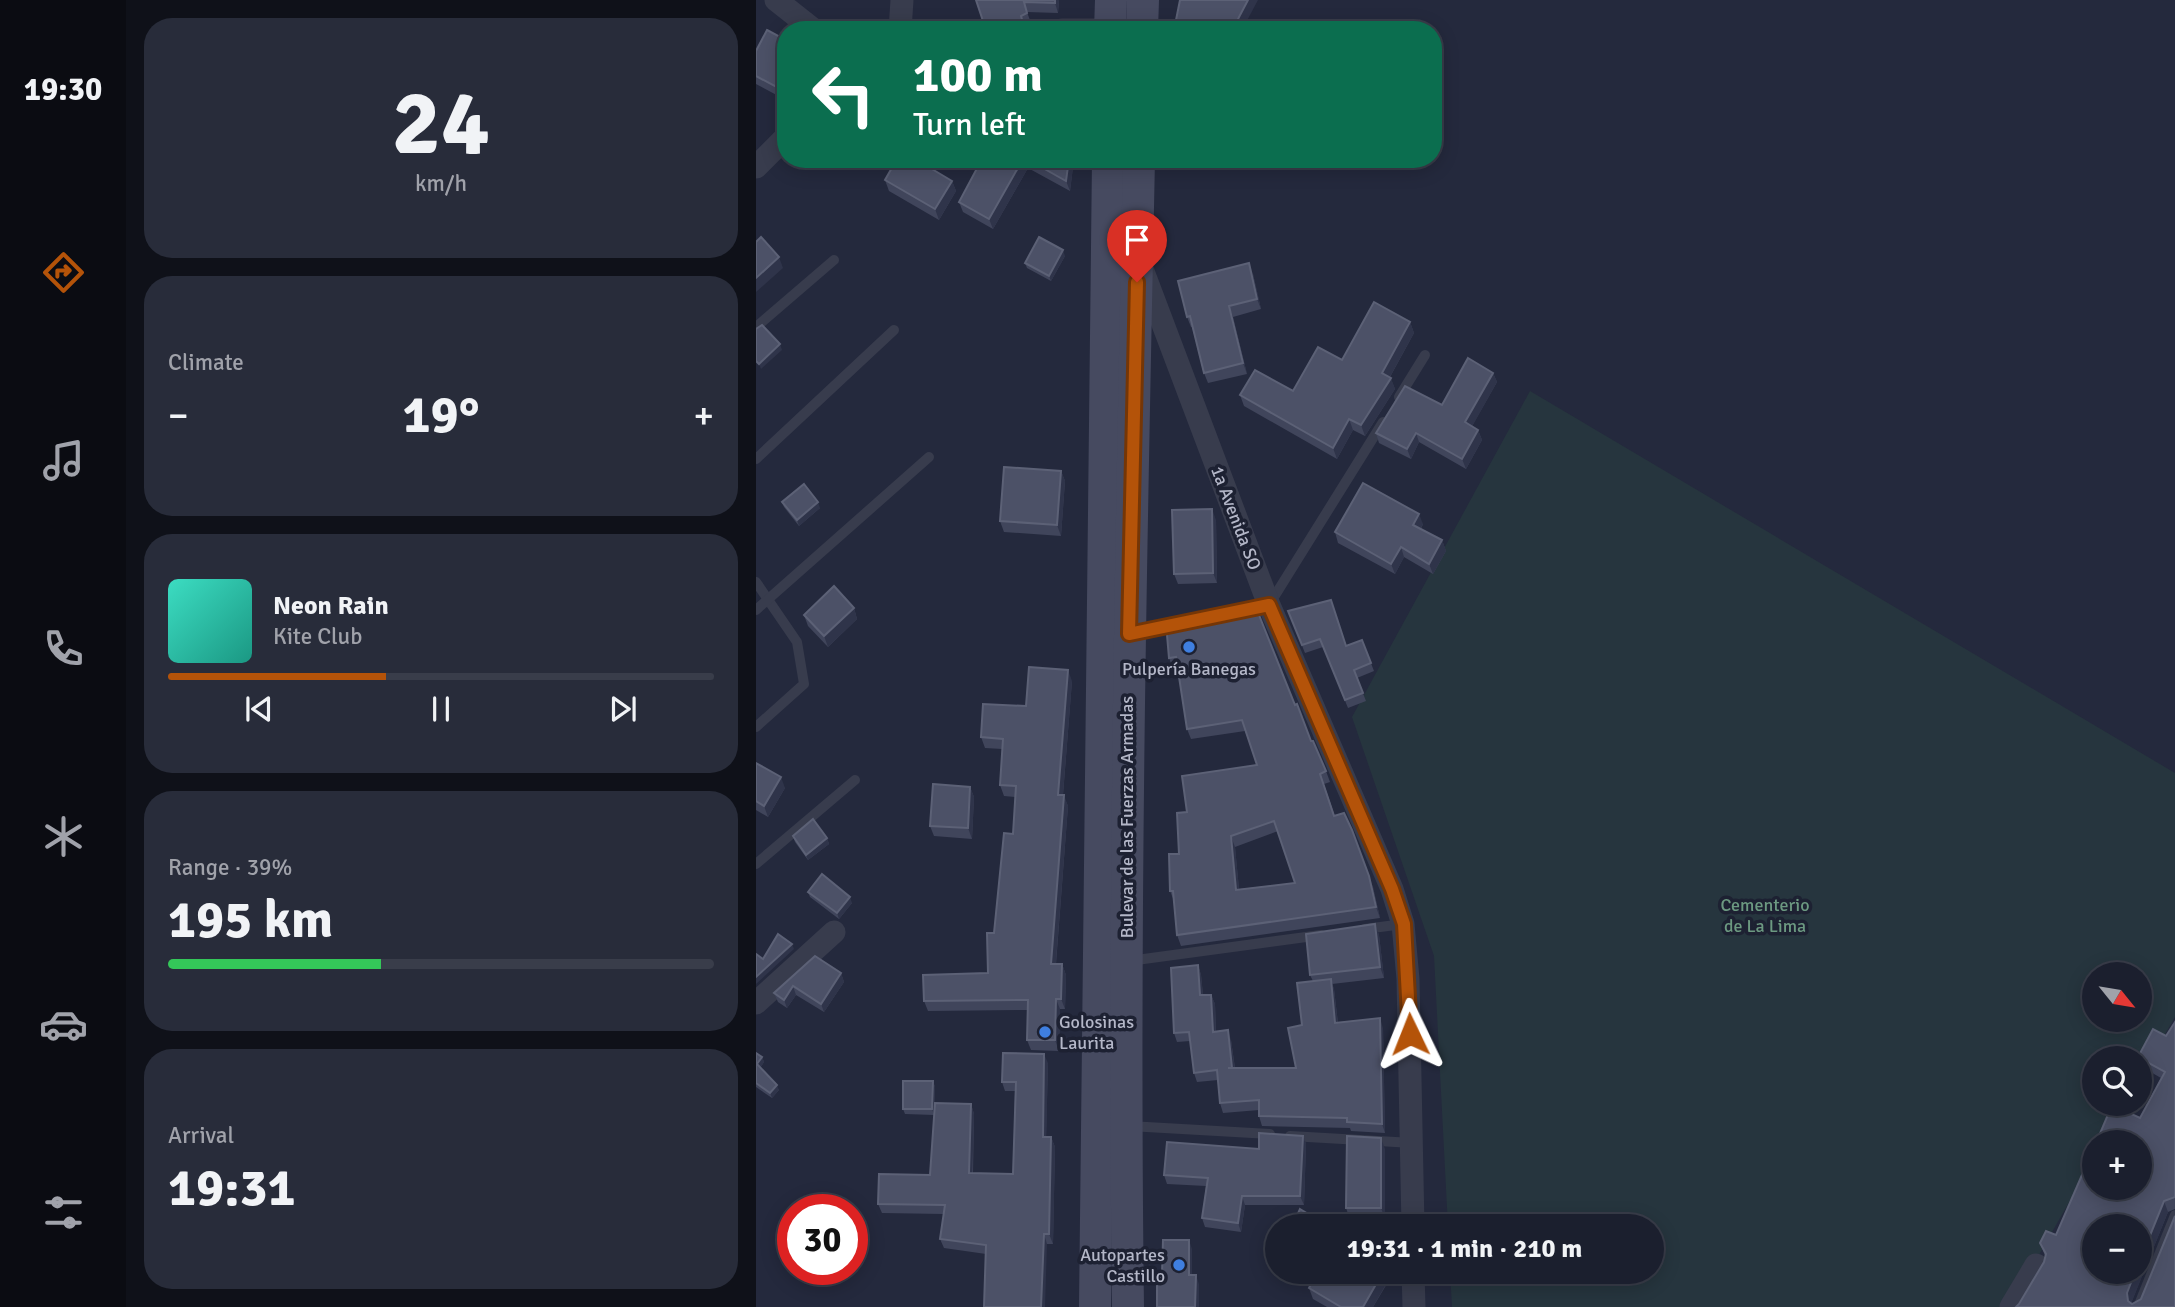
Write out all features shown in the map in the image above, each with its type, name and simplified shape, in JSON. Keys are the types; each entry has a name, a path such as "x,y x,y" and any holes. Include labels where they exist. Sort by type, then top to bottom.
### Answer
{"street":[{"path":"776,0 803,21"},
{"path":"901,21 902,0"},
{"path":"1109,21 1111,0"},
{"path":"1142,21 1143,0"},
{"path":"756,167 777,146"},
{"name":"Bulevar de las Fuerzas Armadas","path":"1095,1307 1108,168"},
{"name":"Bulevar de las Fuerzas Armadas","path":"1128,1307 1125,1126 1129,634 1139,168"},
{"name":"1a Avenida SO","path":"1138,255 1269,605 1392,889 1404,924 1408,979 1413,1214"},
{"path":"756,1003 834,932"},
{"path":"2011,1307 2036,1265"},
{"path":"1413,1284 1413,1307"}],"lane":[{"path":"756,327 834,260"},
{"path":"756,459 894,330"},
{"path":"1129,634 1269,605 1425,355"},
{"path":"756,610 929,457"},
{"path":"756,582 797,642 804,684 756,727"},
{"path":"756,864 855,779"},
{"path":"1348,931 1404,924"},
{"path":"1126,961 1334,933"},
{"path":"1125,1126 1413,1143"},
{"path":"2138,1307 2175,1215"}],"green space":[{"name":"Cementerio de La Lima","path":"1530,391 2175,773 2175,1017 2152,1056 2152,1046 2082,1046 2082,1116 2118,1116 2110,1130 2082,1130 2082,1180 2009,1307 1452,1307 1451,1284 1664,1284 1664,1214 1447,1214 1434,956 1352,717"}],"building":[{"path":"976,0 1055,0 1055,3 1024,2 1027,13 1021,16 1022,21 983,21"},
{"path":"1180,0 1248,0 1238,21 1176,21"},
{"path":"767,30 777,35 777,87 756,76 756,51"},
{"path":"892,168 930,168 952,181 935,209 885,180"},
{"path":"977,168 1018,168 989,219 959,202"},
{"path":"1043,168 1068,168 1066,181"},
{"path":"761,237 779,257 756,278 756,242"},
{"path":"1039,237 1063,250 1049,276 1025,263"},
{"path":"1249,263 1257,299 1229,306 1243,363 1204,373 1178,281"},
{"path":"1374,302 1410,322 1382,373 1391,378 1361,425 1349,419 1333,448 1240,395 1255,370 1293,391 1318,347 1342,360"},
{"path":"762,325 780,344 759,364 756,361 756,329"},
{"path":"1468,358 1493,373 1465,422 1478,430 1462,459 1416,433 1407,449 1376,433 1405,386 1442,405"},
{"path":"1004,467 1061,471 1057,525 1000,521"},
{"path":"1363,483 1419,514 1413,525 1442,540 1429,564 1401,547 1391,564 1335,532"},
{"path":"804,484 818,502 797,520 782,502"},
{"path":"1212,509 1213,573 1174,574 1172,510"},
{"path":"834,586 854,608 824,636 804,615"},
{"path":"1331,600 1346,646 1362,640 1371,663 1354,670 1363,693 1345,700 1320,639 1302,645 1288,611"},
{"path":"1257,610 1295,705 1297,704 1326,771 1320,774 1334,816 1344,813 1352,830 1369,876 1376,907 1177,935 1173,891 1170,891 1169,854 1179,854 1177,813 1187,812 1182,776 1257,765 1242,720 1187,729 1176,657 1169,658 1166,623 1200,616 1201,621","holes":["1274,821 1295,883 1236,890 1231,836"]},
{"path":"1029,667 1068,670 1058,795 1064,795 1051,964 1062,964 1061,999 1056,999 1055,1040 1027,1040 1028,1000 924,1001 923,975 988,973 987,933 994,933 1004,833 1013,834 1016,786 1000,785 1003,739 981,737 983,704 1026,706"},
{"path":"756,763 781,777 764,806 756,801"},
{"path":"933,784 970,787 968,828 930,826"},
{"path":"813,819 827,838 806,855 793,836"},
{"path":"822,874 850,897 837,913 808,892"},
{"path":"1375,924 1380,967 1310,975 1306,934"},
{"path":"778,934 792,944 756,977 756,954 763,959"},
{"path":"815,956 841,973 821,1004 793,986 784,1000 774,993"},
{"path":"1198,965 1200,995 1211,995 1213,1032 1228,1030 1232,1068 1296,1068 1288,1028 1302,1025 1297,983 1331,979 1335,1023 1380,1018 1382,1124 1347,1122 1347,1118 1259,1116 1259,1100 1220,1103 1217,1070 1194,1073 1189,1032 1174,1033 1171,968"},
{"path":"2175,1022 2175,1197 2164,1201 2152,1230 2152,1214 2082,1214 2082,1284 2130,1284 2127,1293 2128,1301 2132,1304 2141,1299 2147,1284 2152,1284 2152,1272 2175,1216 2175,1307 2016,1307 2044,1262 2046,1254 2040,1243 2046,1231 2056,1235 2082,1175 2082,1200 2152,1200 2152,1130 2101,1130 2107,1116 2152,1116 2152,1096 2165,1072 2152,1065 2152,1046 2144,1046 2153,1029 2166,1036"},
{"path":"756,1053 762,1057 757,1064 777,1085 770,1093 756,1083"},
{"path":"1003,1053 1044,1054 1043,1137 1051,1137 1049,1234 1044,1234 1041,1307 984,1307 986,1245 940,1239 945,1205 878,1204 879,1174 930,1175 935,1103 971,1104 969,1173 1013,1174 1016,1082 1002,1082"},
{"path":"903,1081 933,1081 932,1109 903,1109"},
{"path":"1259,1133 1303,1136 1300,1196 1242,1196 1238,1223 1202,1218 1208,1178 1164,1175 1167,1142 1259,1149"},
{"path":"1347,1136 1381,1138 1381,1208 1346,1208"},
{"path":"1163,1240 1189,1240 1189,1275 1196,1275 1195,1307 1157,1307 1157,1274 1162,1274"},
{"path":"1311,1284 1376,1284 1363,1307 1341,1307 1309,1288"}],"place":[{"name":"Pulpería Banegas","path":"1189,647"},
{"name":"Golosinas Laurita","path":"1045,1032"},
{"name":"Autopartes Castillo","path":"1179,1265"}],"route":[{"path":"1137,282 1129,634 1269,605 1392,889 1404,924 1410,1034"}]}
